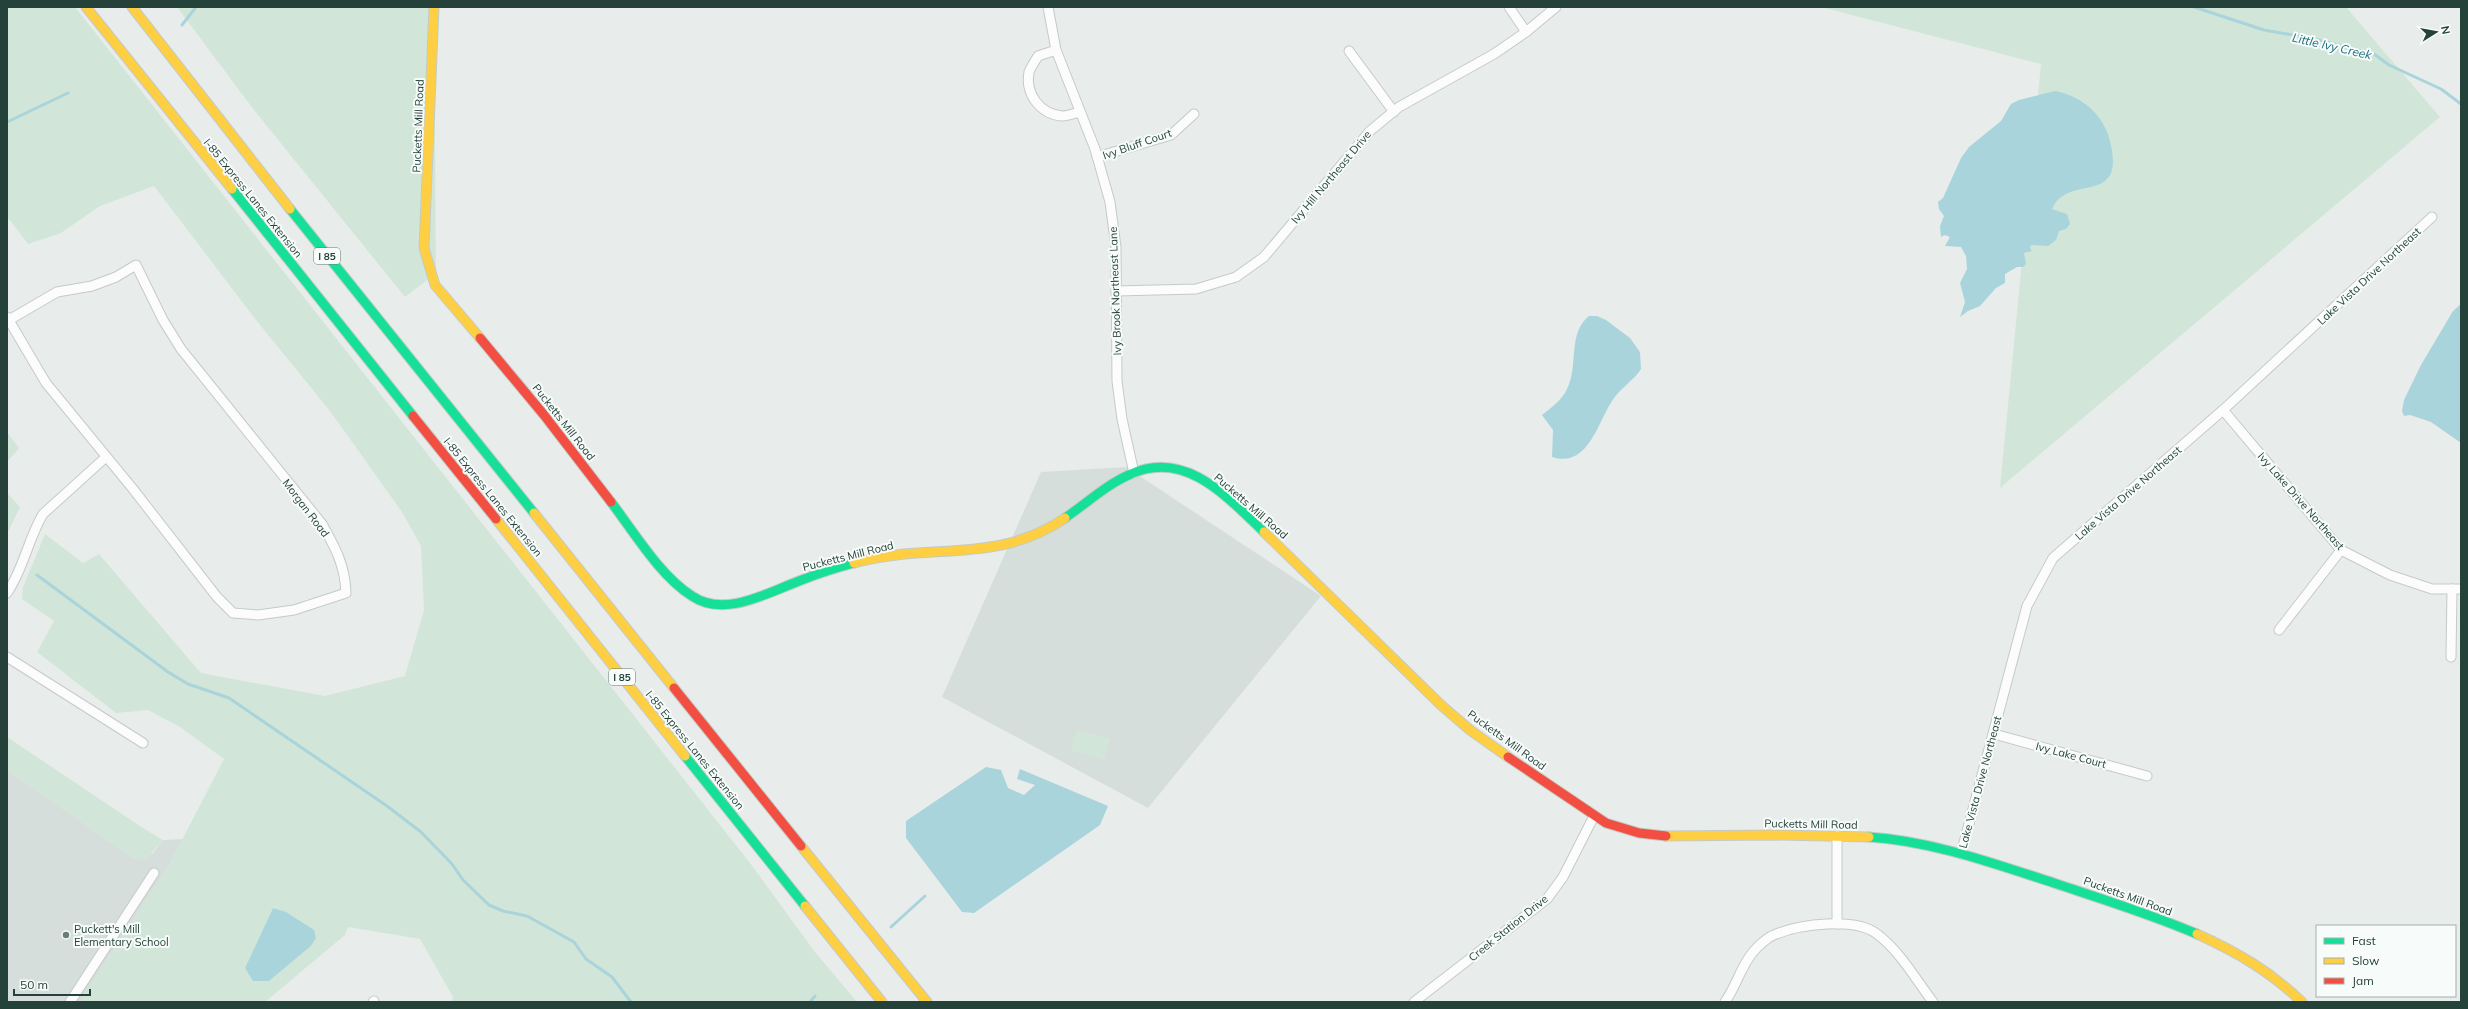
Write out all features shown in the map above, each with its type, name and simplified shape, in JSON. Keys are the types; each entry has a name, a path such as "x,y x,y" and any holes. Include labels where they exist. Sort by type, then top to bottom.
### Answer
{"main road":[{"name":"I-85 Express Lanes Extension","path":"86,7 882,1002"},
{"name":"I-85 Express Lanes Extension","path":"132,7 306,230 927,1002"},
{"name":"Pucketts Mill Road","path":"434,7 427,217 424,248 435,285 544,415 667,574 684,591 700,601 714,604 734,603 801,580 891,555 982,551 1001,547 1034,536 1059,524 1114,484 1134,473 1148,468 1172,468 1200,479 1219,491 1293,558 1467,728 1594,816 1622,829 1657,836 1837,836 1891,838 1996,863 2145,913 2218,945 2257,964 2291,990 2302,1002"}],"street":[{"name":"Ivy Brook Northeast Lane","path":"1048,7 1056,50 1097,157 1110,202 1116,247 1117,381 1122,419 1134,473"},
{"path":"1509,7 1526,32"},
{"name":"Ivy Hill Northeast Drive","path":"1116,291 1196,289 1236,277 1264,258 1370,131 1394,112 1494,54 1526,32 1556,7"},
{"path":"1056,50 1038,56 1030,72 1029,88 1034,100 1048,112 1063,116 1080,112"},
{"path":"1349,51 1394,112"},
{"name":"Ivy Bluff Court","path":"1097,157 1171,135 1194,114"},
{"name":"Lake Vista Drive Northeast","path":"1961,854 2027,606 2053,558 2223,410 2432,217"},
{"name":"Morgan Road","path":"136,265 163,320 181,349 322,524 339,554 345,574 346,593 294,610 258,615 234,613 217,597 106,456 46,384 8,319 57,292 92,286 116,277 136,265"},
{"name":"Ivy Lake Drive Northeast","path":"2223,410 2341,550 2390,576 2432,589 2457,589"},
{"path":"7,593 21,569 36,526 43,514 106,456"},
{"path":"2279,630 2341,550"},
{"path":"2451,657 2457,589"},
{"path":"7,657 143,743"},
{"name":"Ivy Lake Court","path":"1994,734 2148,776"},
{"name":"Creek Station Drive","path":"1414,1002 1547,899 1563,877 1594,816"},
{"path":"1837,836 1837,924"},
{"path":"70,1002 154,873"},
{"path":"1725,1002 1753,952 1772,935 1795,927 1837,924 1856,926 1877,933 1895,952 1933,1002"}],"shaded area":[{"path":"1126,467 1321,596 1148,808 942,697 1041,472"},
{"name":"Puckett's Mill Elementary School","path":"7,770 135,859 153,853 163,840 183,839 168,867 80,1002 7,1002"}],"green space":[{"path":"7,7 75,7 750,863 815,952 857,1002 451,1002 453,997 420,939 348,927 345,935 265,1002 80,1002 168,867 224,759 180,727 148,710 116,713 37,652 54,621 22,599 23,587 45,534 83,563 99,554 201,673 325,696 405,676 424,610 421,546 402,512 330,411 256,320 154,186 100,206 61,233 28,244 9,219 7,220","holes":["273,908 296,920 316,938 311,946 269,981 245,968"]},
{"path":"177,7 434,7 436,273 405,297 254,110"},
{"path":"1821,7 2346,7 2440,117 2000,488 2041,64"},
{"path":"7,432 19,448 7,462"},
{"path":"7,493 20,507 7,534"},
{"path":"1077,729 1110,739 1104,760 1071,750"},
{"path":"7,737 163,840 145,860 135,859 7,770"}],"water":[{"path":"2055,91 2076,98 2086,104 2094,111 2106,129 2110,139 2113,160 2110,175 2105,181 2098,185 2073,191 2057,200 2052,209 2067,214 2070,224 2066,229 2059,231 2056,240 2048,246 2031,245 2030,248 2032,251 2024,253 2026,264 2023,267 2017,267 2005,274 2005,283 1996,288 1980,306 1968,311 1960,317 1965,302 1960,283 1967,269 1966,256 1961,247 1945,246 1950,237 1945,235 1941,237 1940,226 1944,216 1939,209 1938,202 1943,198 1961,158 1969,147 2001,121 2011,104 2019,100"},
{"path":"2461,304 2461,443 2431,422 2410,415 2404,416 2402,411 2404,400 2421,365 2453,311"},
{"path":"1589,316 1597,316 1606,320 1630,338 1640,352 1641,369 1614,398 1597,430 1584,449 1575,456 1565,459 1552,457 1553,430 1542,415 1553,407 1567,389 1572,370 1578,332 1582,323"},
{"path":"986,767 1001,770 1008,788 1024,795 1035,785 1017,779 1020,769 1108,806 1100,825 974,913 962,912 906,838 906,821"},
{"path":"273,908 286,912 314,930 316,938 311,946 269,981 253,981 245,968"}],"waterway":[{"name":"Little Ivy Creek","path":"182,25 196,7"},
{"name":"Little Ivy Creek","path":"2194,7 2264,30 2310,38 2374,54 2389,65 2441,89 2461,104"},
{"name":"Little Ivy Creek","path":"7,122 68,93"},
{"path":"37,575 168,672 188,684 229,698 387,806 421,832 452,864 463,880 489,905 503,911 527,916 574,942 586,959 612,977 631,1002"},
{"path":"891,927 925,896"},
{"path":"810,1002 815,996"}],"traffic: fast":[{"path":"232,189 413,416"},
{"path":"290,209 534,513"},
{"path":"1065,518 1105,488 1122,478 1151,468 1170,468 1188,472 1205,481 1221,492 1264,532"},
{"path":"611,502 648,553 669,577 692,596 704,602 718,605 746,601 813,576 854,563"},
{"path":"685,756 805,906"},
{"path":"1869,837 1916,843 1963,854 2126,907 2197,934"}],"traffic: slow":[{"path":"86,7 232,189"},
{"path":"132,7 290,209"},
{"path":"434,7 424,248 435,285 480,338"},
{"path":"534,513 674,688"},
{"path":"854,563 882,557 962,550 1014,542 1039,533 1065,518"},
{"path":"496,519 685,756"},
{"path":"1264,532 1441,705 1470,730 1508,757"},
{"path":"1666,836 1773,835 1869,837"},
{"path":"801,846 927,1002"},
{"path":"805,906 882,1002"},
{"path":"2197,934 2226,948 2266,972 2302,1002"}],"traffic: jam":[{"path":"480,338 544,415 611,502"},
{"path":"413,416 496,519"},
{"path":"674,688 801,846"},
{"path":"1508,757 1606,823 1639,833 1666,836"}],"place":[{"name":"Puckett's Mill Elementary School","path":"66,935"}]}
